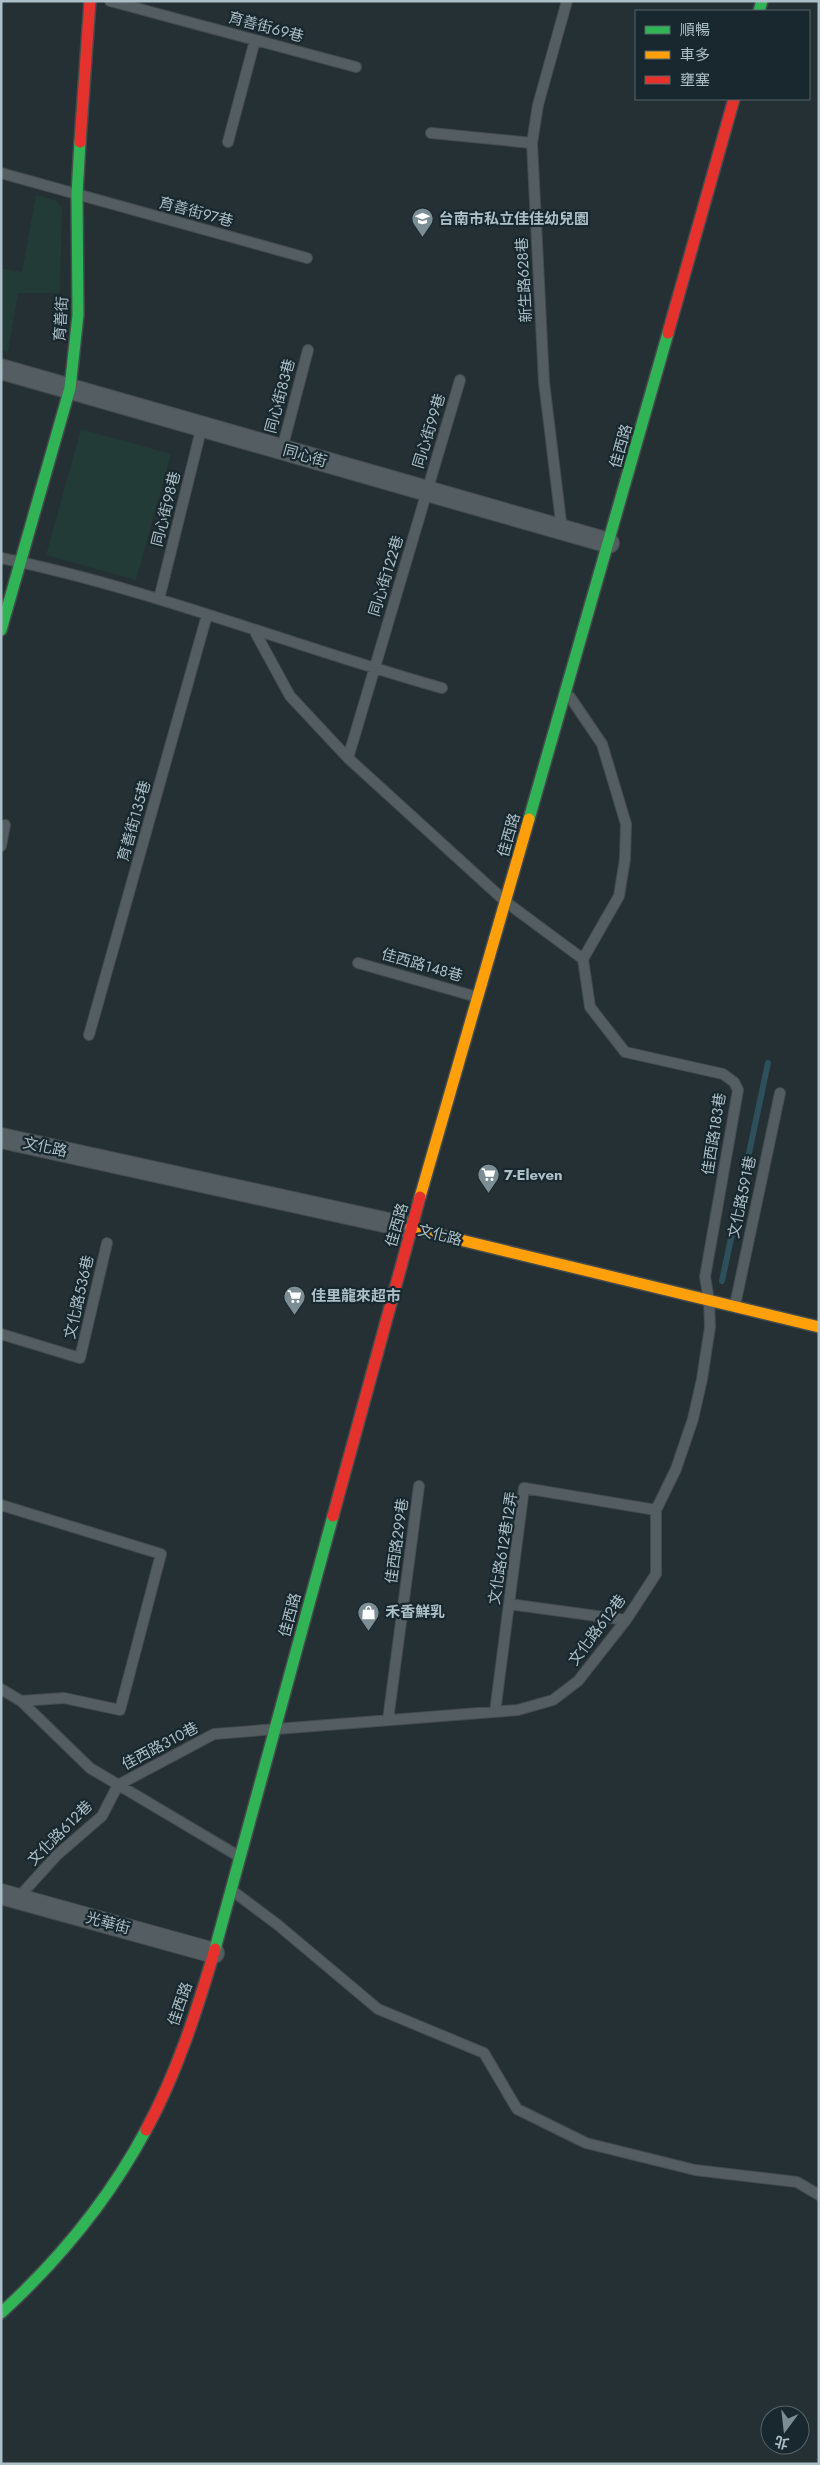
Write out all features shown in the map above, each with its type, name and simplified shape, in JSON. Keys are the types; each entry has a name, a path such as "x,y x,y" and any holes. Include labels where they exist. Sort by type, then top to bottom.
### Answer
{"street":[{"name":"育善街","path":"1,630 70,388 78,315 77,194 90,1"},
{"name":"佳西路","path":"1,2313 16,2300 56,2257 101,2202 134,2153 167,2088 214,1953 234,1892 275,1728 411,1228 609,543 734,100"},
{"name":"同心街","path":"1,369 609,543"},
{"name":"文化路","path":"1,1138 411,1228 819,1327"},
{"name":"光華街","path":"10,1896 214,1953"}],"lane":[{"name":"育善街69巷","path":"110,1 356,67"},
{"name":"新生路628巷","path":"562,530 544,382 532,143 538,104 567,1"},
{"path":"228,142 255,40"},
{"path":"432,133 532,143"},
{"name":"育善街97巷","path":"1,173 307,258"},
{"name":"同心街83巷","path":"282,449 308,350"},
{"name":"同心街99巷","path":"427,491 460,380"},
{"name":"同心街98巷","path":"160,599 202,426"},
{"name":"同心街122巷","path":"348,758 427,491"},
{"path":"1,558 160,599 374,669 442,688"},
{"name":"育善街135巷","path":"89,1035 207,615"},
{"path":"254,630 290,696 348,758 506,902 583,959 619,896 625,859 626,824 602,744 566,692"},
{"path":"1,846 5,825"},
{"name":"佳西路183巷","path":"583,959 590,1007 625,1052 723,1074 734,1082 738,1090 705,1277 709,1300"},
{"name":"佳西路148巷","path":"358,962 478,997"},
{"name":"文化路591巷","path":"734,1306 780,1093"},
{"name":"文化路536巷","path":"1,1334 80,1358 108,1243"},
{"name":"文化路612巷","path":"275,1728 518,1710 553,1700 578,1681 626,1620 656,1574 656,1510 676,1470 693,1418 710,1327 709,1300"},
{"name":"佳西路299巷","path":"388,1720 419,1486"},
{"name":"文化路612巷12弄","path":"495,1712 524,1488 656,1510"},
{"path":"1,1505 162,1554 120,1710 64,1698 21,1701"},
{"path":"510,1604 626,1620"},
{"name":"佳西路310巷","path":"1,1689 21,1701 90,1768 241,1858"},
{"name":"佳西路310巷","path":"118,1785 214,1734 275,1728"},
{"name":"文化路612巷","path":"10,1896 102,1816 118,1785"},
{"path":"234,1892 278,1925 378,2009 484,2053 517,2109 586,2143 695,2170 797,2182 819,2194"}],"green space":[{"path":"36,195 55,200 62,208 60,293 18,293 8,352 1,350 1,268 22,272"},
{"path":"81,429 171,454 136,580 46,555"}],"waterway":[{"path":"722,1281 768,1063"}],"traffic: fast":[{"path":"759,10 762,1"},
{"path":"1,630 70,388 78,315 77,194 80,142"},
{"path":"529,819 668,333"},
{"path":"215,1949 333,1516"},
{"path":"1,2313 43,2272 81,2228 132,2156 146,2130"}],"traffic: slow":[{"path":"420,1197 529,819"},
{"path":"411,1228 819,1327"}],"traffic: jam":[{"path":"80,142 90,1"},
{"path":"668,333 734,100"},
{"path":"333,1516 420,1197"},
{"path":"146,2130 177,2064 215,1949"}],"place":[{"name":"台南市私立佳佳幼兒園","path":"423,238"},
{"name":"7-Eleven","path":"488,1194"},
{"name":"佳里龍來超市","path":"295,1315"},
{"name":"禾香鮮乳","path":"369,1631"}]}
